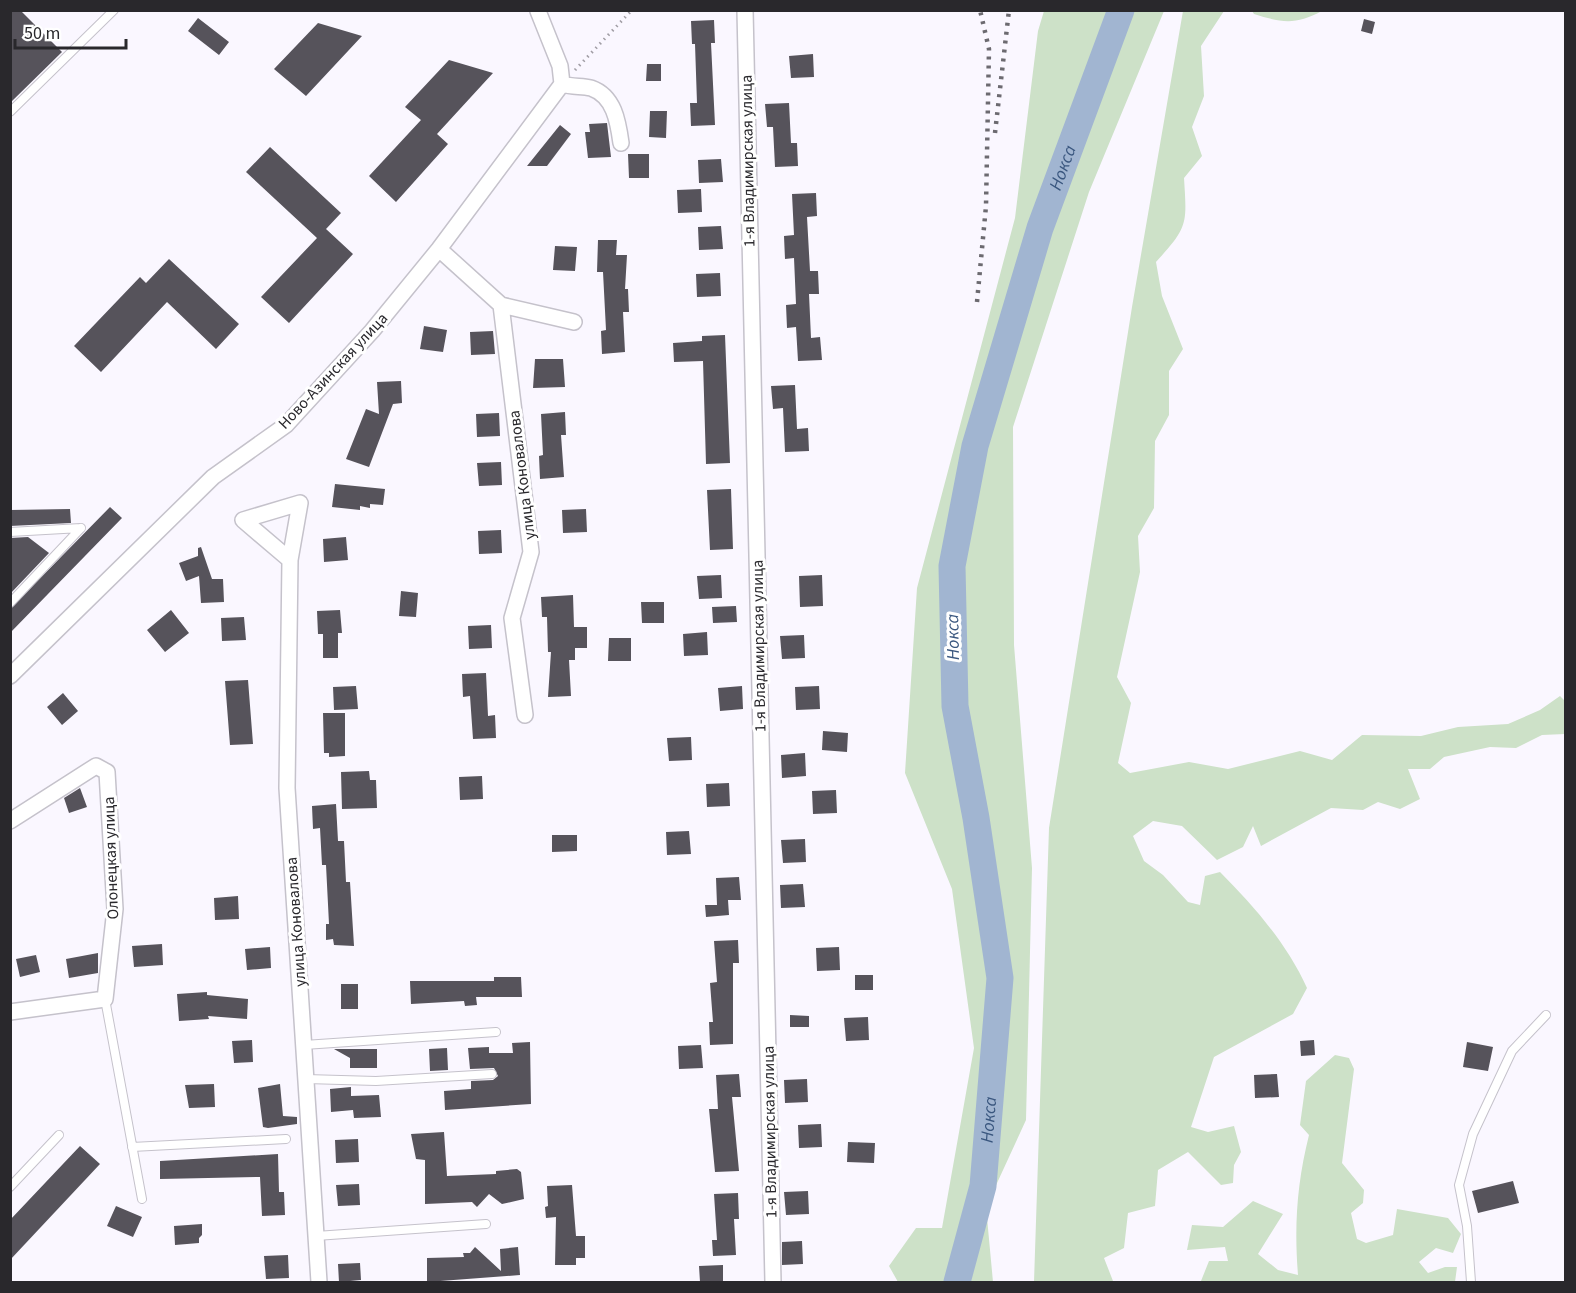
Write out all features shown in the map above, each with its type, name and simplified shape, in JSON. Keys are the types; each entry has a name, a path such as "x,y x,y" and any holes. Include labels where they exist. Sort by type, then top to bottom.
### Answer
{"street":[{"path":"529,10 539,11 560,66 562,84 588,87 605,94 612,107 621,143"},
{"name":"1-я Владимирская улица","path":"745,10 773,1282"},
{"name":"Ново-Азинская улица","path":"10,676 213,477 286,425 372,331 439,249 562,84"},
{"path":"439,249 501,305 574,322"},
{"name":"улица Коновалова","path":"501,305 531,552 512,618 525,715"},
{"name":"улица Коновалова","path":"290,560 287,788 319,1282"},
{"name":"Олонецкая улица","path":"10,820 96,766 107,772 116,909 105,999"},
{"path":"10,1011 105,999"}],"lane":[{"path":"10,112 114,10"},
{"path":"10,532 81,528 10,603"},
{"path":"105,999 142,1199"},
{"path":"1471,1282 1467,1226 1459,1185 1473,1134 1512,1051 1546,1015"},
{"path":"304,1045 496,1032"},
{"path":"306,1079 376,1081 492,1074"},
{"path":"10,1187 59,1135"},
{"path":"132,1147 286,1139"},
{"path":"316,1236 486,1224"}],"path":[{"path":"562,84 632,10"}],"green space":[{"path":"1044,11 1164,11 1089,192 1013,427 1014,645 1032,868 1026,1120 986,1207 993,1282 898,1282 889,1266 916,1228 942,1228 974,1048 952,889 905,773 917,588 1015,218 1038,31"},
{"path":"1183,11 1224,11 1201,46 1204,96 1192,127 1202,156 1184,178 1185,216 1180,232 1156,262 1162,296 1183,349 1169,371 1169,415 1155,441 1154,508 1138,536 1140,572 1117,677 1131,703 1118,763 1130,773 1189,762 1228,769 1300,751 1332,760 1362,735 1421,736 1458,727 1508,724 1540,710 1560,696 1565,701 1565,734 1542,735 1516,748 1490,747 1444,757 1430,769 1408,769 1420,799 1400,809 1378,802 1363,810 1331,808 1261,846 1253,826 1243,847 1217,860 1182,826 1153,821 1133,836 1144,861 1163,875 1188,902 1200,905 1205,876 1220,872 1269,926 1290,956 1307,988 1293,1014 1214,1057 1191,1127 1208,1132 1234,1126 1241,1152 1234,1165 1233,1183 1221,1185 1188,1152 1158,1170 1155,1206 1128,1213 1124,1248 1104,1258 1113,1281 1034,1282 1049,828 1132,307"},
{"path":"1252,11 1322,11 1304,19 1281,21 1254,14"},
{"path":"1335,1055 1349,1058 1354,1069 1342,1163 1364,1190 1363,1203 1351,1213 1357,1239 1366,1243 1393,1235 1397,1209 1448,1218 1461,1234 1453,1253 1436,1248 1419,1262 1428,1273 1445,1267 1457,1267 1455,1282 1190,1282 1201,1281 1209,1261 1228,1261 1225,1247 1187,1250 1192,1225 1223,1227 1253,1201 1283,1214 1258,1254 1278,1270 1298,1275 1296,1239 1298,1204 1309,1135 1300,1125 1306,1081"}],"building":[{"path":"10,10 20,10 62,52 10,103"},
{"path":"198,18 229,42 219,55 188,31"},
{"path":"1364,19 1375,22 1372,34 1361,31"},
{"path":"714,20 715,43 711,43 715,125 691,126 690,103 697,103 695,44 692,44 691,21"},
{"path":"318,23 362,36 306,96 274,69"},
{"path":"813,54 814,77 791,78 789,56"},
{"path":"449,60 493,73 437,134 448,144 396,202 369,176 421,120 405,107"},
{"path":"647,64 661,64 661,81 646,81"},
{"path":"789,103 791,143 797,143 798,166 775,167 773,127 767,127 765,104"},
{"path":"650,111 667,111 666,138 649,137"},
{"path":"607,123 611,157 588,158 585,132 590,132 589,124"},
{"path":"560,125 571,134 547,166 527,166"},
{"path":"270,147 341,213 326,229 353,254 289,323 261,297 317,238 246,172"},
{"path":"628,154 649,154 649,178 629,178"},
{"path":"721,159 723,182 699,183 698,160"},
{"path":"701,189 702,212 678,213 677,190"},
{"path":"816,193 817,216 807,217 810,271 818,271 819,294 809,294 811,338 820,337 822,360 798,361 796,327 787,328 786,305 796,304 794,258 785,259 784,236 794,235 792,194"},
{"path":"721,226 723,249 699,250 698,227"},
{"path":"598,240 617,240 616,255 627,255 625,289 628,289 629,312 623,312 625,352 602,354 601,331 606,330 603,272 597,272"},
{"path":"555,246 577,247 575,271 553,270"},
{"path":"169,259 239,324 216,349 167,302 101,372 74,346 140,277 146,283"},
{"path":"720,273 721,296 697,297 696,274"},
{"path":"424,326 447,330 443,352 420,349"},
{"path":"493,331 495,354 471,355 470,332"},
{"path":"725,335 730,463 706,464 703,361 674,362 673,343 702,341 702,336"},
{"path":"535,359 563,359 565,387 533,388"},
{"path":"401,381 402,403 393,404 369,467 346,459 366,409 379,414 377,382"},
{"path":"795,385 797,429 808,428 809,451 785,452 783,408 773,409 771,386"},
{"path":"565,412 566,435 561,435 564,477 540,479 539,456 543,455 541,414"},
{"path":"499,413 500,436 477,437 476,414"},
{"path":"501,462 502,485 479,486 477,463"},
{"path":"335,484 385,489 383,505 370,504 370,508 360,506 360,510 332,507"},
{"path":"731,489 733,549 710,550 707,490"},
{"path":"110,507 122,518 10,633 10,609"},
{"path":"70,509 71,523 10,526 10,510"},
{"path":"586,509 587,532 563,533 562,510"},
{"path":"501,530 502,553 479,554 478,531"},
{"path":"28,537 49,553 10,594 10,538"},
{"path":"346,537 348,560 324,562 323,539"},
{"path":"201,547 212,579 223,579 224,602 201,603 199,576 186,581 179,563 198,556 198,548"},
{"path":"721,575 722,598 699,599 697,576"},
{"path":"822,575 823,606 800,607 799,576"},
{"path":"401,591 418,593 416,617 399,616"},
{"path":"573,595 574,627 587,627 587,648 575,648 575,660 569,660 571,696 548,697 551,652 548,652 547,617 542,617 541,597"},
{"path":"641,602 664,602 664,623 642,623"},
{"path":"736,606 737,622 713,623 712,607"},
{"path":"171,610 189,633 165,652 147,630"},
{"path":"340,610 342,633 338,633 338,658 323,658 323,634 318,634 317,611"},
{"path":"244,617 246,640 222,641 221,618"},
{"path":"491,625 492,648 469,649 468,626"},
{"path":"707,632 708,655 684,656 683,634"},
{"path":"804,635 805,658 782,659 780,636"},
{"path":"609,638 631,638 631,661 608,661"},
{"path":"486,673 488,716 495,715 496,738 473,739 470,696 463,697 462,674"},
{"path":"248,680 253,744 230,745 225,681"},
{"path":"356,686 358,709 334,710 333,687"},
{"path":"742,686 743,709 720,711 718,688"},
{"path":"819,686 820,709 796,710 795,687"},
{"path":"63,693 78,711 62,725 47,707"},
{"path":"323,713 345,713 345,756 329,757 329,753 324,753"},
{"path":"823,731 848,733 847,752 822,750"},
{"path":"691,737 692,760 669,761 667,738"},
{"path":"805,753 806,776 782,778 781,755"},
{"path":"369,771 370,780 376,780 377,808 342,809 341,772"},
{"path":"482,776 483,799 460,800 459,777"},
{"path":"729,783 730,806 707,807 706,784"},
{"path":"80,788 87,807 69,813 64,798"},
{"path":"836,790 837,813 813,814 812,791"},
{"path":"336,804 338,841 344,841 346,882 350,882 354,946 334,945 333,939 326,940 326,924 329,924 326,865 322,865 320,828 313,829 312,806"},
{"path":"689,831 691,854 667,855 666,832"},
{"path":"552,835 577,835 577,851 552,852"},
{"path":"805,839 806,862 783,863 781,840"},
{"path":"739,877 741,900 728,900 729,915 706,917 705,905 717,905 716,878"},
{"path":"803,884 805,907 781,908 780,885"},
{"path":"238,896 239,919 215,920 214,898"},
{"path":"738,940 739,963 733,963 733,1044 710,1045 709,1022 713,1022 710,983 717,982 714,941"},
{"path":"162,944 163,965 134,967 132,946"},
{"path":"270,947 271,968 247,970 245,949"},
{"path":"839,947 840,970 817,971 816,948"},
{"path":"98,953 98,973 69,978 66,959"},
{"path":"36,955 40,972 20,977 16,959"},
{"path":"855,975 873,975 873,990 855,990"},
{"path":"494,977 521,977 522,997 476,997 477,1005 465,1006 464,1001 411,1004 410,981 494,981"},
{"path":"341,984 358,984 358,1009 341,1009"},
{"path":"207,992 207,995 248,999 247,1019 208,1016 209,1019 179,1021 177,994"},
{"path":"790,1015 809,1016 809,1027 790,1027"},
{"path":"868,1017 869,1040 846,1041 844,1018"},
{"path":"252,1040 253,1062 234,1063 232,1041"},
{"path":"1314,1040 1315,1055 1301,1056 1300,1041"},
{"path":"530,1042 531,1104 445,1110 444,1091 471,1089 471,1081 493,1080 498,1076 494,1068 470,1069 468,1048 489,1047 489,1053 513,1053 512,1043"},
{"path":"1467,1042 1493,1047 1488,1071 1463,1067"},
{"path":"701,1045 703,1068 679,1069 678,1046"},
{"path":"447,1048 448,1070 430,1071 429,1049"},
{"path":"334,1049 377,1049 377,1068 350,1068 350,1058"},
{"path":"739,1074 741,1097 732,1097 739,1171 715,1172 709,1109 718,1109 716,1075"},
{"path":"1277,1074 1279,1097 1255,1098 1254,1075"},
{"path":"807,1079 808,1102 785,1103 784,1080"},
{"path":"214,1084 215,1107 189,1108 185,1085"},
{"path":"280,1084 283,1116 297,1117 297,1124 263,1127 258,1088"},
{"path":"351,1087 351,1096 379,1095 381,1117 354,1118 353,1110 331,1112 330,1089"},
{"path":"821,1124 822,1147 799,1148 798,1125"},
{"path":"444,1132 447,1176 496,1174 496,1171 517,1169 521,1172 524,1199 502,1204 489,1194 477,1207 472,1202 425,1204 425,1160 416,1159 411,1134"},
{"path":"358,1139 359,1162 336,1163 335,1140"},
{"path":"848,1142 875,1143 874,1163 847,1162"},
{"path":"80,1146 100,1164 10,1260 10,1220"},
{"path":"278,1154 279,1192 284,1192 285,1215 262,1216 260,1177 160,1179 160,1161"},
{"path":"1513,1181 1519,1203 1478,1213 1472,1191"},
{"path":"359,1184 360,1205 338,1206 336,1185"},
{"path":"572,1185 576,1236 585,1236 585,1258 576,1258 576,1265 555,1265 556,1217 546,1218 547,1186"},
{"path":"808,1191 809,1214 786,1215 784,1192"},
{"path":"738,1193 739,1219 734,1219 736,1255 713,1256 712,1240 717,1240 714,1194"},
{"path":"116,1206 142,1217 133,1237 107,1226"},
{"path":"202,1224 199,1243 175,1245 174,1226"},
{"path":"802,1241 803,1264 782,1265 782,1242"},
{"path":"475,1247 501,1271 500,1249 518,1247 520,1275 427,1282 427,1258 464,1257 463,1253 470,1253"},
{"path":"288,1255 289,1278 266,1279 264,1256"},
{"path":"360,1263 361,1280 339,1282 338,1264"},
{"path":"723,1265 723,1282 700,1282 699,1266"}],"waterway":[{"name":"Нокса","path":"957,1282 983,1186 1000,978 976,818 955,706 952,566 975,446 1040,228 1121,10"}],"railway":[{"path":"977,302 986,206 989,49 980,10"},
{"path":"995,133 1009,10"}]}
